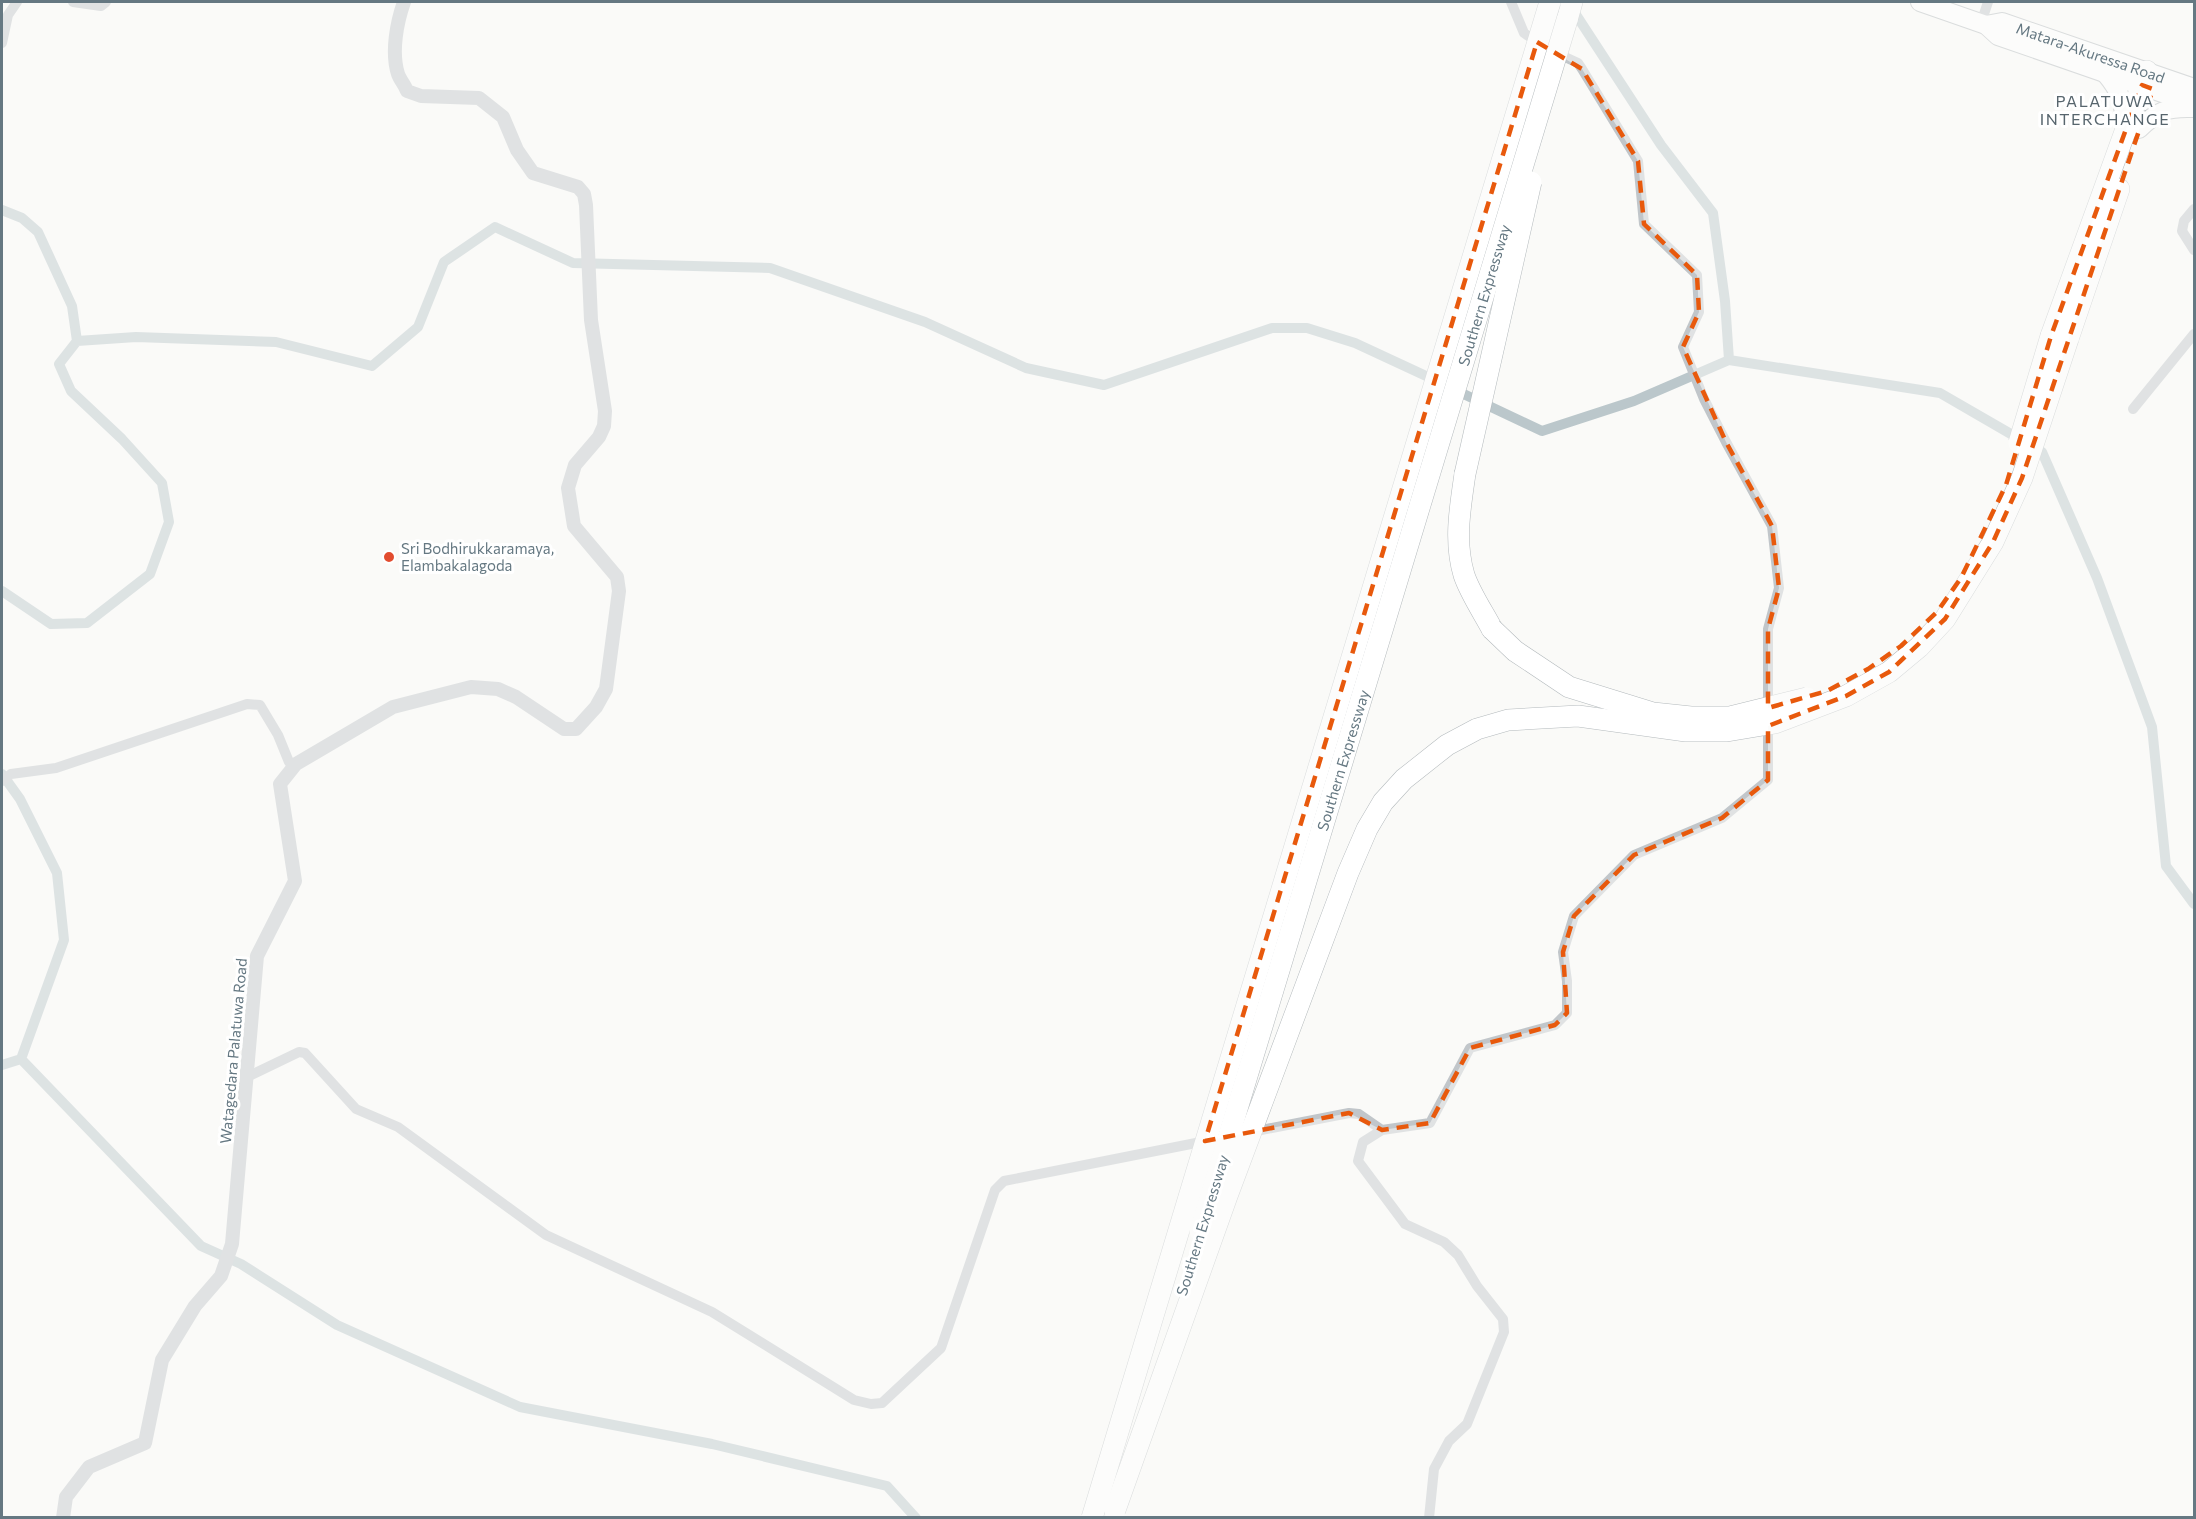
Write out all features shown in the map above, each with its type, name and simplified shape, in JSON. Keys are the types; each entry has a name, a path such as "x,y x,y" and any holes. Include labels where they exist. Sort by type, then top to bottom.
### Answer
{"highway":[{"name":"Southern Expressway","path":"1092,1518 1550,2"},
{"name":"Matara-Akuressa Road","path":"1920,2 1984,24 1998,36 2104,73 2194,88"},
{"name":"Southern Expressway","path":"1114,1514 1569,11"},
{"path":"1569,11 1465,474 1459,517 1459,549 1465,577 1492,629 1515,651 1569,687 1653,713 1691,717 1730,717 1794,703 1827,691 1868,669 1902,646 1937,612 1961,578 2006,485 2150,80"},
{"name":"Matara-Akuressa Road","path":"1984,24 2002,22 2150,80 2194,106"},
{"path":"2104,73 2117,88 2132,131"},
{"path":"2132,131 2166,109 2194,106"},
{"path":"1114,1514 1227,1196 1344,884 1367,829 1383,801 1404,778 1447,745 1477,729 1508,720 1578,716 1686,732 1727,731 1775,723 1846,696 1889,672 1919,647 1945,620 1993,542 2022,478 2060,337"}],"street":[{"path":"2,43 8,15 17,2"},
{"path":"73,2 101,6 106,2"},
{"name":"Watagedara Palatuwa Road","path":"63,1518 66,1497 89,1467 145,1443 162,1360 195,1306 221,1276 232,1244 257,956 295,881 280,784 296,764 393,707 471,687 498,689 516,696 564,729 576,729 596,707 606,689 619,591 617,577 574,526 568,488 575,465 599,436 604,426 605,411 591,320 584,194 578,187 533,173 517,150 503,117 478,98 421,96 407,91 398,73 396,47 397,23 404,2"},
{"path":"1429,1518 1434,1469 1449,1441 1467,1424 1504,1332 1503,1318 1477,1286 1458,1255 1444,1242 1405,1224 1358,1161 1363,1142 1382,1130 1430,1123 1470,1048 1555,1025 1567,1013 1568,981 1563,952 1574,916 1634,855 1722,818 1768,780 1768,629 1779,588 1772,526 1704,399 1683,347 1699,312 1697,274 1644,224 1638,161 1578,63 1546,48 1524,33 1511,2"},
{"path":"1984,24 1988,2"},
{"path":"2194,208 2184,221 2182,231 2194,250"},
{"path":"2133,409 2194,334"},
{"path":"2,781 11,774 56,768 247,704 260,705 278,735 289,762 296,764"},
{"path":"247,1077 299,1052 305,1053 356,1109 398,1127 546,1235 712,1312 854,1400 871,1404 882,1403 941,1348 995,1190 1004,1181 1349,1113 1359,1114 1382,1130"}],"highlighted area":[{"path":"1537,42 1582,69 1638,161 1644,224 1697,275 1699,312 1683,347 1726,442 1772,526 1779,588 1768,629 1768,708 1827,691 1868,669 1901,646 1937,612 1961,578 2006,485 2051,336 2142,85 2153,89 2022,478 1993,542 1945,619 1889,672 1846,696 1768,726 1768,780 1722,818 1634,855 1574,916 1563,952 1567,1013 1555,1025 1470,1048 1430,1123 1382,1130 1349,1113 1205,1141"}],"waterway":[{"path":"1571,7 1661,145 1713,213 1725,301 1729,360"},
{"path":"2,210 22,218 38,232 72,306 77,341"},
{"path":"2,591 51,624 87,623 150,574 169,522 162,483 122,439 71,391 59,364 77,341 136,337 276,342 372,366 418,327 444,262 495,227 573,263 770,268 925,322 1026,368 1104,385 1272,328 1307,328 1355,343 1439,382"},
{"path":"1453,389 1542,431 1634,401 1729,360 1940,393 2042,452 2097,578 2152,727 2166,866 2194,904"},
{"path":"2,774 20,799 57,873 64,940 21,1059"},
{"path":"2,1065 21,1059 201,1246 241,1264 337,1325 520,1407 712,1444 887,1486 916,1518"}],"place":[{"name":"Sri Bodhirukkaramaya, Elambakalagoda","path":"389,557"}],"district":[{"name":"PALATUWA INTERCHANGE","path":"2105,109"}]}
